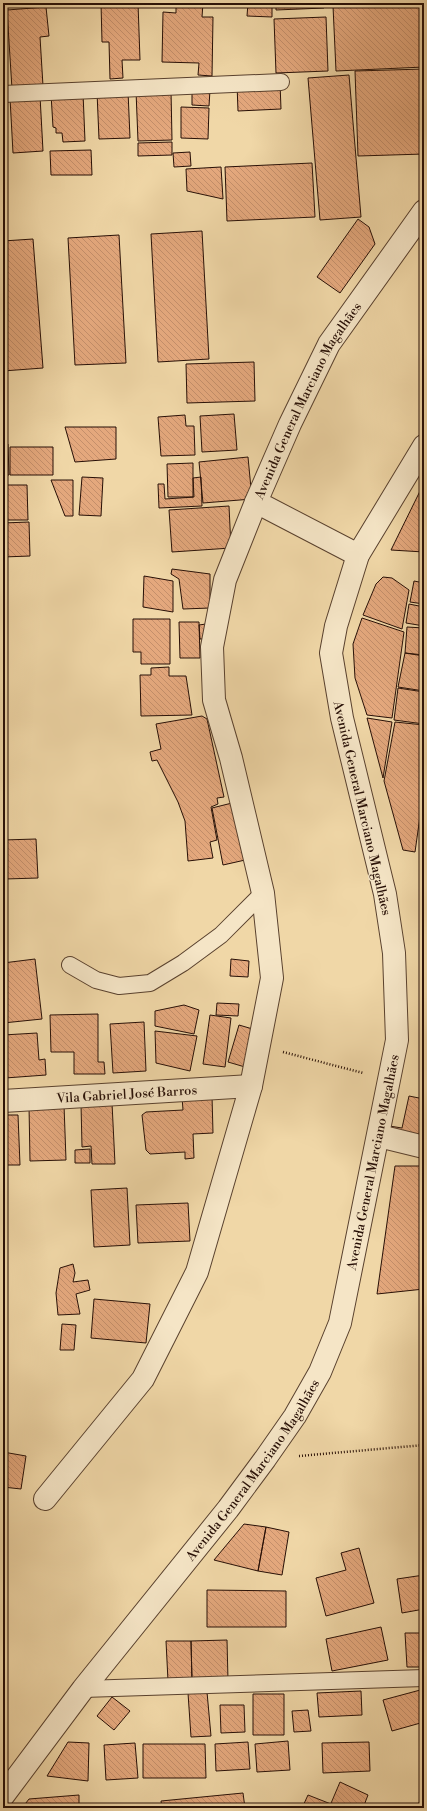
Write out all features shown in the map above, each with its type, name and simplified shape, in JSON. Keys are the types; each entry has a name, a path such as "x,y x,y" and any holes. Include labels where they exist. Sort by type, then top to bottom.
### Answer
{"street":[{"name":"Avenida General Marciano Magalhães","path":"45,1499 143,1379 194,1278 251,1086 259,1046 272,978 263,893 231,758 214,700 212,647 225,580 256,502 290,424 329,344 424,211"},
{"name":"Avenida General Marciano Magalhães","path":"3,1796 83,1688 228,1509 265,1459 295,1416 320,1372 340,1323 379,1136 397,1040 393,945 385,894 342,718 331,654 336,626 358,555 424,446"},
{"path":"256,502 358,555"},
{"name":"Vila Gabriel José Barros","path":"3,1101 251,1086"},
{"path":"379,1136 424,1147"}],"lane":[{"path":"3,94 281,82"},
{"path":"70,965 96,980 119,986 150,983 183,963 221,935 263,893"},
{"path":"83,1688 424,1678"}],"path":[{"path":"259,1046 390,1080"},
{"path":"265,1459 424,1445"}],"building":[{"path":"101,3 138,3 140,60 122,60 123,78 110,79 109,42 102,42"},
{"path":"176,3 203,3 202,17 213,17 212,76 198,75 199,63 162,62 163,12 176,13"},
{"path":"248,3 272,3 272,17 247,16"},
{"path":"276,3 323,3 324,8 276,10"},
{"path":"333,6 424,7 424,67 336,71"},
{"path":"46,7 49,36 40,37 43,86 12,89 7,10"},
{"path":"326,17 328,71 276,73 274,19"},
{"path":"424,69 424,154 358,156 355,71"},
{"path":"349,75 361,217 320,220 308,78"},
{"path":"280,83 281,109 238,111 237,84"},
{"path":"192,89 210,90 209,106 192,105"},
{"path":"128,91 130,138 99,139 97,92"},
{"path":"136,91 171,91 172,140 138,141"},
{"path":"83,93 85,141 63,142 62,133 56,133 56,128 53,127 51,94"},
{"path":"40,96 43,151 13,153 10,98"},
{"path":"181,107 209,108 208,139 181,138"},
{"path":"172,142 172,155 138,156 138,143"},
{"path":"91,150 92,175 51,175 50,151"},
{"path":"190,152 191,166 174,167 173,153"},
{"path":"312,163 315,217 227,221 225,167"},
{"path":"221,167 223,199 187,191 186,169"},
{"path":"358,219 369,227 375,244 340,293 317,277"},
{"path":"202,231 209,359 158,362 151,234"},
{"path":"119,235 126,363 75,365 68,238"},
{"path":"33,239 43,368 3,371 3,241"},
{"path":"254,362 255,401 187,403 186,364"},
{"path":"234,414 237,450 202,452 200,416"},
{"path":"185,415 186,426 194,426 195,455 161,456 158,417"},
{"path":"65,427 116,427 116,459 75,462"},
{"path":"3,444 8,444 9,475 3,475"},
{"path":"10,447 53,447 53,475 10,475"},
{"path":"248,457 252,499 203,503 199,462"},
{"path":"193,463 193,497 168,497 167,464"},
{"path":"82,477 103,478 101,516 79,515"},
{"path":"201,477 202,506 159,508 158,484 164,484 165,499 194,497 193,478"},
{"path":"51,480 73,480 73,516 65,516"},
{"path":"424,483 424,552 391,550"},
{"path":"3,485 27,485 28,520 3,520"},
{"path":"229,506 231,548 172,552 169,510"},
{"path":"29,522 30,556 3,557 3,523"},
{"path":"172,569 210,574 210,608 183,609 179,579 171,574"},
{"path":"144,576 173,581 173,612 143,607"},
{"path":"383,577 392,578 409,590 402,629 363,615 376,584"},
{"path":"414,581 424,583 424,604 410,602"},
{"path":"409,604 424,607 424,626 406,623"},
{"path":"362,618 404,632 392,718 367,715 355,678 353,644"},
{"path":"133,619 170,619 170,664 141,664 141,652 133,652"},
{"path":"179,622 199,622 200,658 180,658"},
{"path":"206,624 206,639 200,639 199,625"},
{"path":"407,627 424,628 424,655 405,653"},
{"path":"405,653 424,656 424,691 398,687"},
{"path":"169,667 169,676 186,676 192,715 141,716 140,675 151,675 151,668"},
{"path":"398,688 424,692 424,724 394,720"},
{"path":"202,716 207,719 224,797 217,798 218,804 211,807 217,840 210,842 213,858 188,861 185,821 178,802 157,760 152,761 150,752 161,749 156,724"},
{"path":"367,718 392,722 383,778"},
{"path":"395,722 424,725 424,788 415,852 403,850 384,781"},
{"path":"240,801 254,858 223,865 212,808"},
{"path":"36,839 38,878 5,879 3,875 3,840"},
{"path":"35,959 42,1019 3,1023 3,963"},
{"path":"231,959 249,961 248,977 230,976"},
{"path":"217,1003 239,1004 238,1016 216,1015"},
{"path":"184,1005 199,1010 194,1034 155,1026 155,1011"},
{"path":"98,1014 98,1062 104,1062 105,1074 74,1074 74,1052 51,1052 50,1015"},
{"path":"210,1015 231,1018 225,1067 203,1064"},
{"path":"144,1022 146,1071 113,1073 110,1024"},
{"path":"239,1025 256,1030 245,1067 228,1062"},
{"path":"155,1031 197,1036 190,1071 156,1063"},
{"path":"37,1033 39,1060 45,1059 46,1075 5,1078 3,1035"},
{"path":"212,1096 213,1133 193,1134 194,1158 185,1159 185,1152 150,1154 146,1150 142,1115 146,1112 183,1110 182,1097"},
{"path":"409,1096 424,1099 424,1144 383,1125 402,1128"},
{"path":"112,1103 115,1164 92,1164 91,1146 82,1147 81,1104"},
{"path":"64,1105 66,1160 30,1161 29,1106"},
{"path":"3,1115 18,1115 20,1165 3,1165"},
{"path":"90,1149 90,1163 75,1163 75,1150"},
{"path":"395,1166 424,1166 424,1289 377,1294"},
{"path":"127,1188 130,1245 94,1247 91,1190"},
{"path":"188,1203 190,1241 138,1243 136,1205"},
{"path":"73,1264 75,1273 73,1282 88,1280 90,1290 76,1294 80,1314 58,1315 56,1293 60,1268"},
{"path":"94,1299 150,1304 146,1343 91,1338"},
{"path":"62,1324 76,1325 74,1350 60,1350"},
{"path":"3,1452 26,1456 21,1489 3,1487"},
{"path":"244,1524 266,1527 258,1571 214,1560"},
{"path":"266,1527 289,1532 282,1575 258,1571"},
{"path":"359,1548 374,1603 326,1616 316,1578 346,1570 341,1553"},
{"path":"424,1575 424,1609 402,1613 397,1579"},
{"path":"207,1590 286,1591 286,1627 207,1627"},
{"path":"381,1627 388,1660 332,1671 326,1639"},
{"path":"405,1633 424,1633 424,1667 407,1667"},
{"path":"227,1640 228,1680 192,1681 191,1641"},
{"path":"166,1641 191,1641 192,1681 168,1681"},
{"path":"424,1689 424,1722 392,1731 383,1700"},
{"path":"361,1691 362,1715 319,1717 317,1693"},
{"path":"207,1692 211,1736 191,1737 188,1693"},
{"path":"253,1694 284,1694 284,1735 253,1735"},
{"path":"112,1697 130,1711 114,1730 97,1716"},
{"path":"220,1705 244,1705 245,1732 221,1733"},
{"path":"308,1710 311,1731 294,1732 292,1711"},
{"path":"288,1741 290,1770 257,1772 255,1744"},
{"path":"68,1742 89,1743 88,1781 47,1776"},
{"path":"248,1742 250,1769 216,1771 215,1744"},
{"path":"369,1742 370,1771 323,1773 322,1743"},
{"path":"135,1743 138,1778 106,1780 104,1745"},
{"path":"143,1744 205,1744 206,1778 143,1778"},
{"path":"340,1782 368,1795 363,1808 329,1808"},
{"path":"243,1793 245,1808 162,1808 161,1801"},
{"path":"79,1795 79,1808 22,1808 29,1799"},
{"path":"308,1795 331,1804 329,1808 302,1808"},
{"path":"424,1800 424,1808 410,1808"}]}
